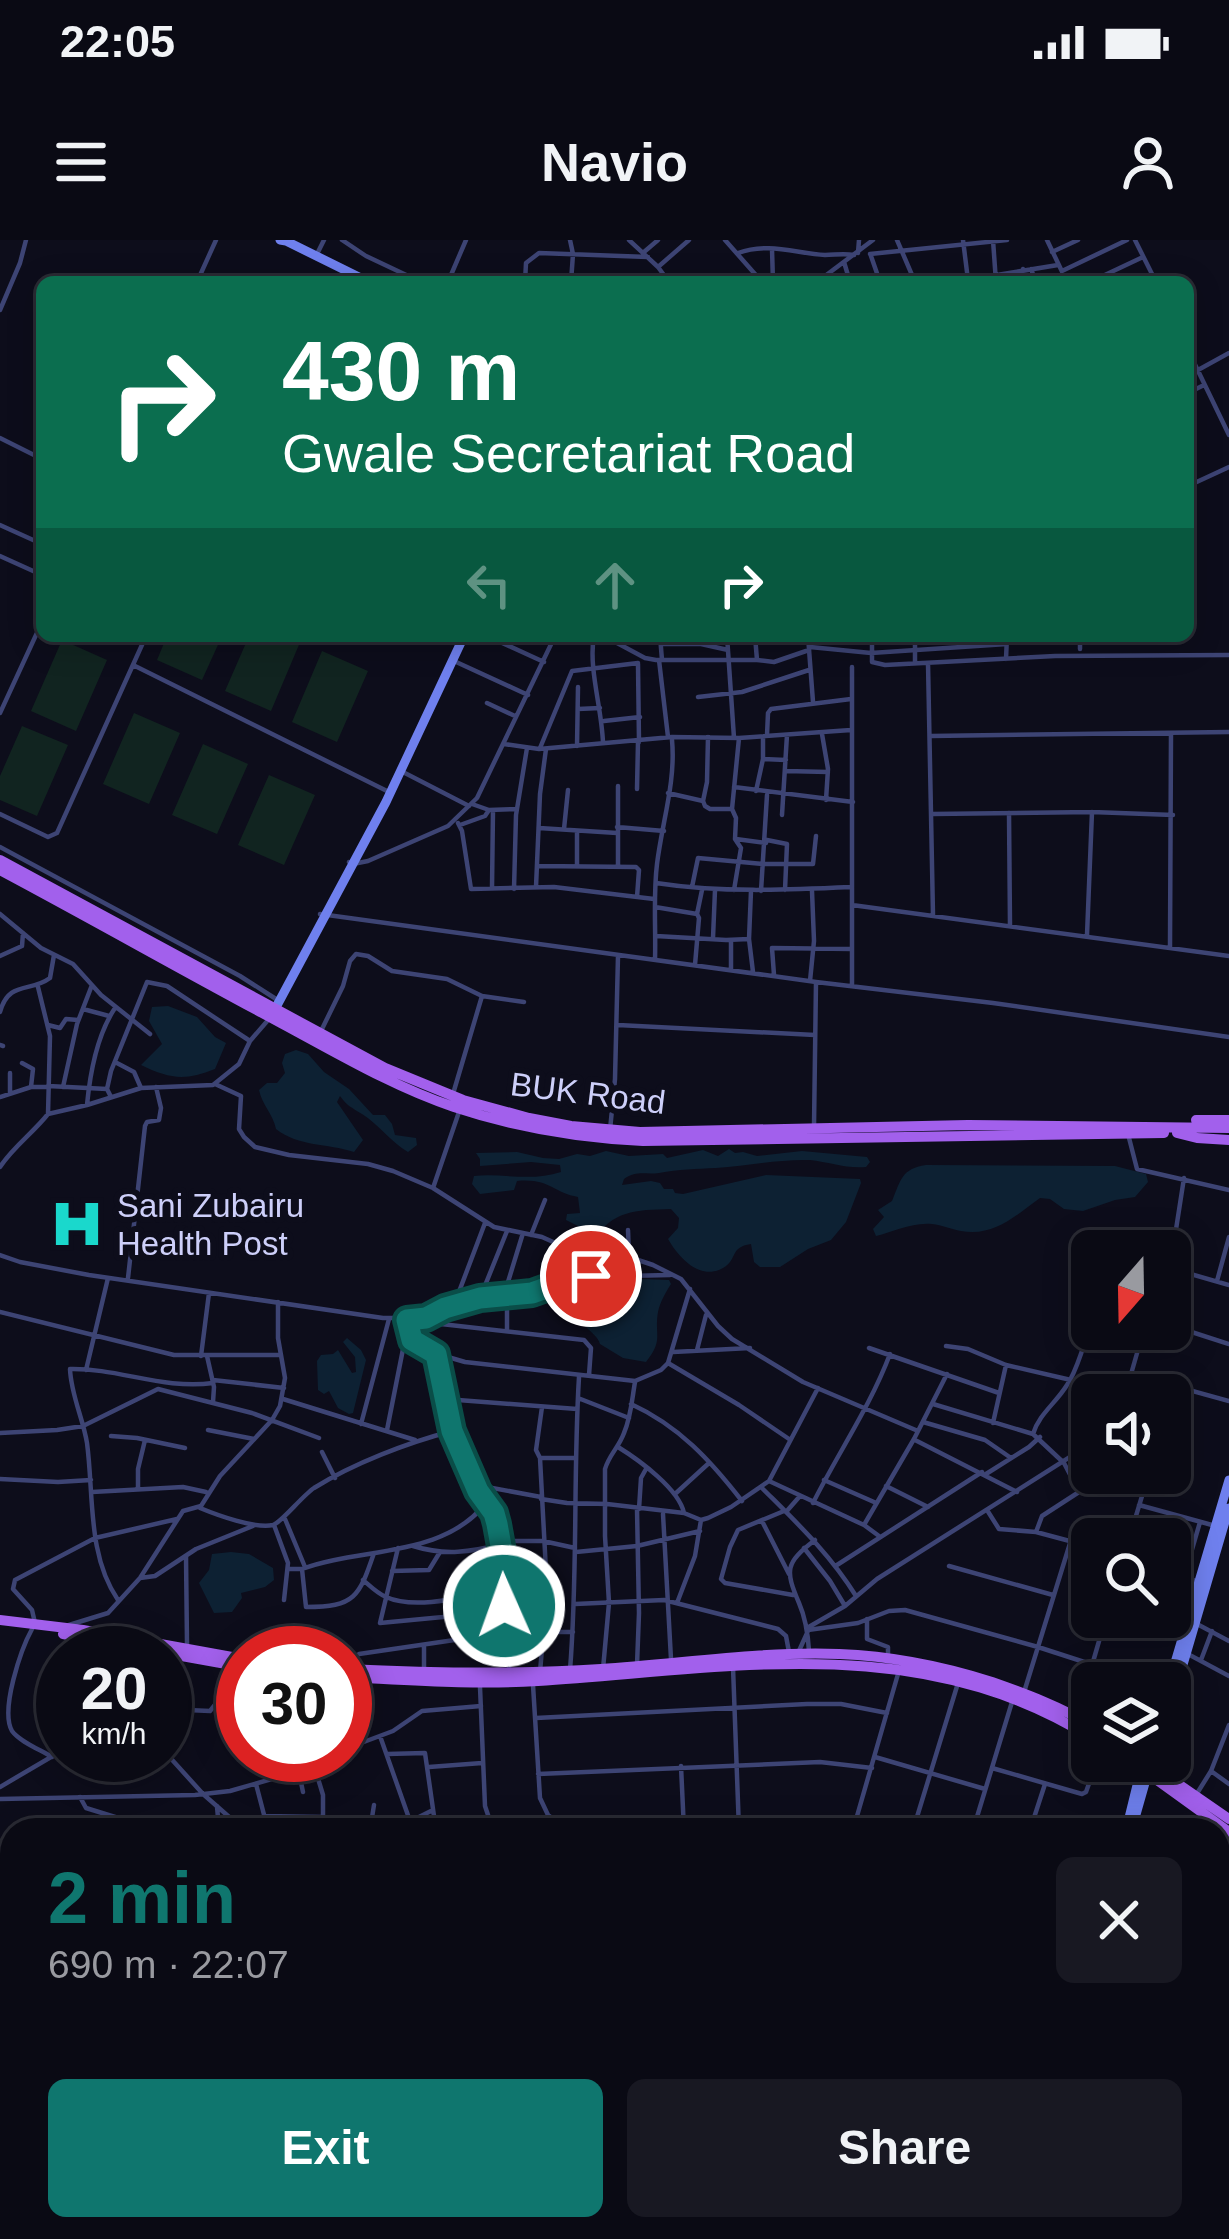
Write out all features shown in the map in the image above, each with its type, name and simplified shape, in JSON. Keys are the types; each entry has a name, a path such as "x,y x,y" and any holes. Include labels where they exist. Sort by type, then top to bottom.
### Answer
{"main road":[{"name":"BUK Road","path":"0,860 215,983"},
{"name":"BUK Road","path":"0,870 404,1087 529,1126 607,1139 682,1141 968,1125 1229,1130"},
{"name":"BUK Road","path":"271,1012 454,1104 610,1130 1127,1134 1175,1129"},
{"path":"0,1624 34,1626"},
{"path":"372,1672 536,1677 570,1670 799,1654 888,1658 941,1667 1071,1715"},
{"path":"372,1673 536,1677 790,1662 857,1664 900,1668 1018,1697 1071,1726"},
{"path":"1165,1782 1211,1818"},
{"path":"1173,1782 1228,1814"}],"street":[{"path":"0,310 26,240"},
{"path":"200,276 216,240"},
{"path":"346,276 280,240 356,276"},
{"path":"316,256 324,240"},
{"path":"342,240 358,244 366,256 408,276"},
{"path":"451,276 466,240"},
{"path":"570,240 572,276"},
{"path":"629,240 665,276"},
{"path":"525,276 526,263 535,254 645,255 658,240"},
{"path":"658,267 689,240"},
{"path":"725,240 757,276"},
{"path":"809,252 811,240"},
{"path":"833,255 834,240"},
{"path":"856,254 859,240"},
{"path":"897,240 912,276"},
{"path":"870,254 1006,240"},
{"path":"1047,240 1064,276"},
{"path":"1052,252 1078,240"},
{"path":"1002,276 1060,268 1131,240 1153,276"},
{"path":"993,241 995,276"},
{"path":"826,276 870,243"},
{"path":"870,243 878,276"},
{"path":"963,243 966,276"},
{"path":"738,253 789,244 809,252 856,254"},
{"path":"772,249 773,276"},
{"path":"1103,276 1144,257"},
{"path":"844,262 848,276"},
{"path":"1026,276 1027,269"},
{"path":"1027,269 1032,276"},
{"path":"1229,353 1194,368 1229,436"},
{"path":"1194,389 1204,385"},
{"path":"0,438 36,456"},
{"path":"1194,483 1229,467"},
{"path":"0,525 36,541"},
{"path":"0,556 36,572"},
{"path":"0,713 36,635"},
{"path":"0,814 55,836 143,642"},
{"path":"351,863 459,642"},
{"path":"0,1167 48,1114 141,1088 215,1084 239,1064 401,771 460,642"},
{"path":"501,642 544,662"},
{"path":"552,642 483,788 458,823 470,887 536,887 637,897 697,914"},
{"path":"594,642 603,744"},
{"path":"618,642 639,659 637,789"},
{"path":"627,646 629,642"},
{"path":"656,960 654,903 673,752 660,642"},
{"path":"680,642 728,650"},
{"path":"727,642 730,710 737,738 733,809 735,838 741,848 734,890"},
{"path":"756,642 757,660"},
{"path":"808,642 813,702"},
{"path":"872,642 873,664 1229,655"},
{"path":"915,642 915,663"},
{"path":"536,887 543,749 570,674 576,669 639,659 774,662 809,648 871,652 987,642"},
{"path":"1006,659 1007,642"},
{"path":"1080,642 1080,649"},
{"path":"454,661 528,695"},
{"path":"928,662 933,915"},
{"path":"133,665 387,791"},
{"path":"852,667 852,986"},
{"path":"698,697 732,694 809,670"},
{"path":"577,746 578,687"},
{"path":"756,791 771,709 851,699"},
{"path":"487,704 517,717"},
{"path":"578,709 600,708"},
{"path":"602,721 640,717"},
{"path":"504,744 543,749 670,737 765,737 851,730"},
{"path":"931,736 1229,732"},
{"path":"821,733 828,772 826,800"},
{"path":"1170,948 1171,733"},
{"path":"782,815 788,735"},
{"path":"703,801 708,737"},
{"path":"514,889 517,809 527,748"},
{"path":"763,759 786,760"},
{"path":"401,771 470,805 517,809"},
{"path":"786,771 828,772"},
{"path":"617,867 618,786"},
{"path":"734,787 853,802"},
{"path":"565,829 568,790"},
{"path":"668,793 703,801 708,808 733,809"},
{"path":"761,891 767,793"},
{"path":"351,863 389,853 491,810"},
{"path":"491,810 492,890"},
{"path":"1087,935 1092,812"},
{"path":"1009,813 1010,926"},
{"path":"932,814 1172,815"},
{"path":"538,828 664,830"},
{"path":"577,865 578,831"},
{"path":"692,888 698,858 815,863 816,836"},
{"path":"735,838 787,843 785,890"},
{"path":"0,847 240,976 271,1012"},
{"path":"537,866 638,868 637,897"},
{"path":"656,884 751,891 852,886"},
{"path":"812,889 814,1133"},
{"path":"695,965 702,890"},
{"path":"713,940 716,890"},
{"path":"751,891 753,972"},
{"path":"852,905 1229,956"},
{"path":"0,914 41,948 74,964 115,1007 150,1034"},
{"path":"322,915 1229,1037"},
{"path":"0,956 20,948 23,933"},
{"path":"656,936 749,939"},
{"path":"731,940 731,970"},
{"path":"774,974 772,948 852,949"},
{"path":"320,1034 356,954 392,971 458,982 482,996 524,1002"},
{"path":"0,1012 4,999 17,988 38,987 50,978 54,955"},
{"path":"610,1130 618,955"},
{"path":"111,1097 107,1089 115,1062 146,983 167,986 250,1041"},
{"path":"63,1087 78,1019 92,985"},
{"path":"38,987 50,1036 48,1114"},
{"path":"433,1188 482,996"},
{"path":"87,1105 115,1007"},
{"path":"82,1009 110,1016"},
{"path":"46,1024 60,1028 66,1018 78,1019"},
{"path":"618,1024 815,1035"},
{"path":"115,1062 134,1072 141,1088"},
{"path":"49,1063 66,1070"},
{"path":"22,1064 33,1069 31,1087"},
{"path":"10,1073 10,1094"},
{"path":"215,1084 241,1096 239,1129 256,1147 392,1171 433,1188 485,1223 507,1231 580,1254 628,1256 653,1264 681,1279 723,1332 795,1378 918,1431"},
{"path":"0,1097 31,1087 107,1089"},
{"path":"128,1280 145,1126 159,1120 161,1113 156,1087"},
{"path":"1127,1134 1136,1168 1229,1190"},
{"path":"1184,1178 1170,1268 1229,1285"},
{"path":"507,1330 505,1295 545,1200"},
{"path":"454,1305 485,1223"},
{"path":"628,1230 628,1256"},
{"path":"480,1298 507,1231"},
{"path":"1217,1281 1229,1237"},
{"path":"0,1255 108,1278 587,1342 591,1348 589,1375"},
{"path":"426,1318 480,1298 539,1291 581,1277 670,1275"},
{"path":"86,1370 108,1278"},
{"path":"407,1320 414,1341 465,1362 635,1381 668,1363 690,1289"},
{"path":"209,1292 204,1356 213,1382 213,1402"},
{"path":"198,1508 229,1464 272,1420 283,1399 278,1303"},
{"path":"0,1312 175,1355 281,1355"},
{"path":"697,1350 707,1313"},
{"path":"362,1424 389,1318"},
{"path":"387,1432 410,1331"},
{"path":"1191,1332 1229,1344"},
{"path":"825,1574 1011,1458 1036,1436 1039,1419 1071,1380 946,1346"},
{"path":"674,1352 750,1348"},
{"path":"869,1348 999,1393"},
{"path":"1131,1374 1138,1350"},
{"path":"435,1352 452,1431 494,1513 501,1542 511,1650 508,1673"},
{"path":"813,1503 890,1354"},
{"path":"668,1363 789,1439"},
{"path":"993,1423 1006,1365"},
{"path":"118,1600 103,1570 95,1538 83,1426 70,1370 158,1386 319,1438"},
{"path":"864,1525 947,1374"},
{"path":"570,1670 579,1375"},
{"path":"603,1669 610,1603 605,1469 629,1418 635,1381"},
{"path":"0,1433 83,1426 158,1386 213,1382 284,1388"},
{"path":"476,1485 574,1503 684,1513 700,1520 742,1501 769,1481 818,1388"},
{"path":"1191,1390 1229,1401"},
{"path":"578,1398 629,1418"},
{"path":"283,1399 415,1440"},
{"path":"444,1399 577,1409"},
{"path":"631,1404 693,1443 742,1501"},
{"path":"933,1404 1036,1436 1064,1463 1078,1493 1042,1516 1036,1532"},
{"path":"542,1407 536,1450 546,1575 536,1718 540,1798 554,1818"},
{"path":"923,1423 985,1440 1011,1458"},
{"path":"208,1430 254,1439"},
{"path":"82,1626 104,1616 140,1578 183,1511 198,1508 274,1525 300,1499 334,1478 415,1440 452,1431"},
{"path":"111,1436 185,1448"},
{"path":"914,1439 1017,1492"},
{"path":"138,1488 146,1440"},
{"path":"618,1447 675,1494 684,1513"},
{"path":"322,1453 334,1478"},
{"path":"540,1458 574,1458"},
{"path":"799,1654 808,1630 1071,1458"},
{"path":"675,1494 709,1462"},
{"path":"637,1666 638,1509 646,1469"},
{"path":"0,1479 91,1480"},
{"path":"824,1480 877,1503"},
{"path":"1191,1611 1223,1527 1229,1480"},
{"path":"769,1481 880,1536"},
{"path":"886,1486 928,1507"},
{"path":"92,1492 190,1487 208,1493"},
{"path":"762,1488 815,1540 856,1596"},
{"path":"1135,1518 1142,1494"},
{"path":"799,1654 808,1630 798,1598 721,1580 736,1532 785,1511 800,1496"},
{"path":"289,1569 411,1546 454,1530 486,1502"},
{"path":"1139,1505 1223,1527"},
{"path":"1183,1662 1229,1508"},
{"path":"977,1818 1071,1540 999,1529 987,1510"},
{"path":"663,1512 671,1664"},
{"path":"36,1747 14,1734 4,1706 34,1626 32,1610 13,1589 13,1582 95,1538 177,1519"},
{"path":"285,1519 303,1568 305,1606 309,1608 356,1597 375,1553"},
{"path":"677,1604 695,1556 700,1520"},
{"path":"761,1521 789,1574 793,1595"},
{"path":"1191,1553 1200,1522"},
{"path":"140,1578 155,1576 202,1546 259,1524"},
{"path":"274,1525 289,1569 284,1600"},
{"path":"411,1546 468,1552 501,1542 543,1541 575,1550 607,1551 700,1531"},
{"path":"789,1574 792,1561 815,1540"},
{"path":"398,1548 381,1623 504,1606"},
{"path":"804,1548 844,1606"},
{"path":"392,1571 429,1570 440,1552"},
{"path":"186,1556 187,1626"},
{"path":"950,1566 1053,1595"},
{"path":"363,1580 384,1597 409,1602 433,1601 546,1575"},
{"path":"1191,1579 1199,1582"},
{"path":"575,1604 668,1601 778,1629 799,1654"},
{"path":"808,1630 898,1609 1084,1662"},
{"path":"866,1619 867,1639 888,1647 888,1658"},
{"path":"1196,1623 1229,1641"},
{"path":"1201,1661 1212,1631"},
{"path":"372,1652 509,1632 573,1632"},
{"path":"424,1646 424,1671"},
{"path":"1186,1653 1229,1676"},
{"path":"734,1667 738,1818"},
{"path":"857,1818 900,1668"},
{"path":"480,1677 489,1818"},
{"path":"917,1818 958,1683"},
{"path":"536,1718 841,1704 887,1713"},
{"path":"372,1739 422,1711 481,1706"},
{"path":"1196,1795 1229,1725"},
{"path":"380,1736 412,1818"},
{"path":"387,1754 423,1752 434,1818"},
{"path":"875,1757 985,1789"},
{"path":"429,1767 482,1762"},
{"path":"538,1774 820,1762 872,1768"},
{"path":"0,1787 36,1766"},
{"path":"681,1766 683,1818"},
{"path":"992,1768 1084,1794 1089,1782"},
{"path":"1210,1771 1229,1784"},
{"path":"192,1782 231,1818"},
{"path":"0,1799 203,1794 261,1782"},
{"path":"300,1782 303,1792"},
{"path":"256,1784 265,1816 323,1816 319,1782"},
{"path":"1132,1818 1142,1782"},
{"path":"1034,1818 1045,1784"},
{"path":"80,1797 86,1808 118,1818"},
{"path":"372,1818 374,1805"},
{"path":"218,1806 218,1818"},
{"path":"417,1818 433,1810"}],"green space":[{"path":"61,642 107,660 76,731 31,711"},
{"path":"164,642 219,642 202,680 157,660"},
{"path":"246,642 300,642 271,711 225,691"},
{"path":"322,651 368,671 337,742 292,722"},
{"path":"134,713 180,733 149,804 103,784"},
{"path":"22,726 68,745 37,816 0,800 0,776"},
{"path":"203,744 248,764 217,834 172,815"},
{"path":"269,775 315,795 284,865 238,845"}],"water":[{"path":"168,1006 197,1017 226,1043 215,1069 178,1077 141,1065 162,1044 149,1021 152,1007"},
{"path":"296,1050 308,1054 373,1115 385,1115 395,1135 416,1138 417,1145 408,1152 340,1096 337,1102 363,1140 354,1152 304,1142 276,1129 259,1090 267,1083 277,1083 285,1073 285,1054"},
{"path":"729,1149 757,1156 802,1151 867,1157 870,1162 859,1167 786,1161 624,1179 622,1185 651,1181 683,1194 766,1175 860,1179 846,1222 831,1240 780,1267 760,1267 754,1262 751,1244 736,1251 728,1265 706,1272 684,1260 668,1239 678,1228 679,1218 671,1209 626,1214 608,1223 591,1242 581,1240 578,1226 566,1220 567,1214 580,1213 578,1197 537,1182 517,1181 514,1190 480,1194 472,1184 474,1176 561,1172 560,1165 531,1162 480,1166 476,1153 517,1152 559,1159 606,1151 667,1158 703,1150 718,1156"},
{"path":"926,1165 1115,1166 1146,1174 1148,1182 1135,1197 1083,1211 1040,1198 1004,1224 984,1231 925,1224 876,1236 873,1229 884,1217 878,1210 892,1201 907,1173"},
{"path":"669,1280 671,1284 659,1308 655,1348 646,1362 623,1358 600,1344 582,1318 585,1299 596,1283"},
{"path":"347,1338 366,1360 349,1414 338,1408 329,1391 318,1390 317,1361 338,1350 352,1373 356,1372 355,1357 343,1342"},
{"path":"212,1554 249,1554 273,1568 274,1580 241,1593 232,1612 214,1613 199,1583 209,1570"}],"place":[{"name":"Sani Zubairu Health Post","path":"77,1224"}],"route":[{"path":"504,1606 503,1557 494,1513 478,1491 452,1431 436,1354 412,1340 407,1320 480,1298 532,1293 591,1276"}]}
